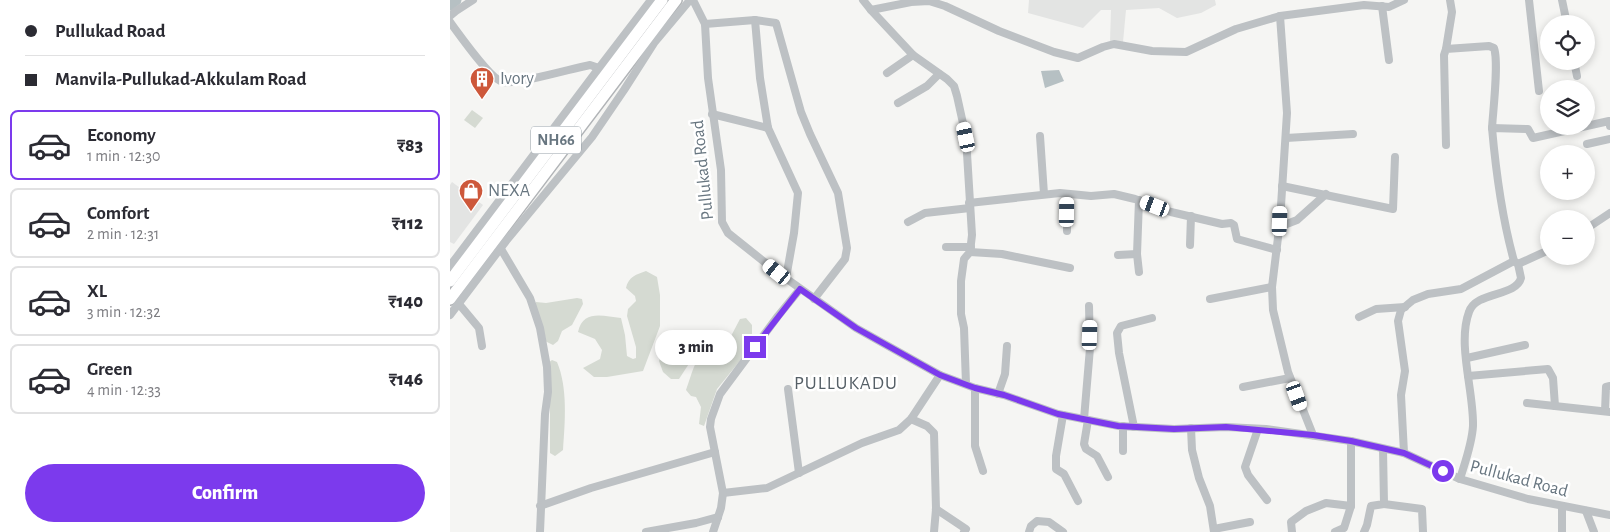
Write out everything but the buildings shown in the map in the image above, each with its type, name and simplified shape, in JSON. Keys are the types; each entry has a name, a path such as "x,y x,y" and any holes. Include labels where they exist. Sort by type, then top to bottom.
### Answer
{"highway":[{"name":"NH66","path":"450,281 662,0"},
{"name":"NH66","path":"454,301 676,0"}],"street":[{"path":"450,16 473,0"},
{"path":"450,266 652,0"},
{"path":"450,315 454,301 501,249 592,137 654,43 692,0"},
{"name":"Pullukad Road","path":"692,0 705,24 712,114 721,170 722,222 724,228 800,289 856,328 940,375 975,388 1063,415 1134,427 1258,429 1351,441 1404,453 1460,479 1528,500 1610,515"},
{"path":"863,0 913,55 954,86 958,96 966,137 972,235 970,250 964,258 961,281 966,384"},
{"path":"871,10 910,2 930,1 999,31 1054,52 1078,58 1114,44 1152,51 1186,52 1236,29 1280,16 1386,4 1404,0"},
{"path":"1446,145 1444,55 1452,12 1450,0"},
{"path":"1529,0 1539,91"},
{"path":"1562,0 1565,15"},
{"path":"1386,4 1389,60"},
{"path":"1280,16 1287,113 1279,227 1272,287 1273,310 1290,378 1313,435"},
{"path":"705,24 755,20 776,23 801,112 838,193 847,248 845,259 814,299"},
{"path":"755,20 760,78 768,128 798,193 794,233 786,278"},
{"path":"450,22 492,76 503,82 519,81 590,65 599,68"},
{"path":"1446,49 1489,46 1494,48 1492,128 1497,177 1507,235 1521,278 1519,284 1480,300 1472,306 1468,313 1465,332 1466,358 1473,426 1460,479"},
{"path":"887,73 913,55"},
{"path":"1576,70 1577,76"},
{"path":"898,103 927,86 939,74"},
{"path":"712,114 768,128"},
{"path":"1492,128 1528,129 1534,138 1608,120 1610,126"},
{"path":"1286,138 1353,134"},
{"path":"1040,136 1044,194"},
{"path":"1587,144 1610,139"},
{"path":"1282,186 1393,209 1395,157"},
{"path":"908,222 925,213 1044,194 1091,196 1114,194 1139,200 1170,212 1222,224 1231,223 1234,225 1237,239 1277,250"},
{"path":"1067,194 1067,231"},
{"path":"1279,227 1297,220 1326,194"},
{"path":"1139,200 1137,254 1139,272"},
{"path":"1595,223 1610,213"},
{"path":"1190,245 1191,216"},
{"path":"946,247 1002,254 1070,268"},
{"path":"501,249 530,298 540,328 547,367 548,392 545,414 540,532"},
{"path":"1118,255 1137,254"},
{"path":"1404,453 1401,395 1405,371 1398,321 1401,310 1413,300 1428,294 1461,288 1540,254"},
{"path":"1210,299 1272,287"},
{"path":"713,532 723,493 710,427 711,419 720,394 800,289"},
{"path":"454,301 478,328 482,346"},
{"path":"1089,306 1090,348 1084,444 1086,449 1097,456 1108,477"},
{"path":"1359,317 1376,309 1405,307"},
{"path":"1134,427 1119,353 1117,333 1121,326 1152,318"},
{"path":"1466,358 1525,345"},
{"path":"998,394 1005,374 1007,346"},
{"path":"1468,376 1548,368 1553,378 1555,406"},
{"path":"723,493 768,488 862,444 900,430 910,419 940,375"},
{"path":"1244,387 1290,378"},
{"path":"1527,403 1607,412 1606,387 1610,386"},
{"path":"975,388 975,446 983,471"},
{"path":"788,389 799,473"},
{"path":"1063,415 1056,456 1056,469 1064,474 1078,501"},
{"path":"910,419 927,426 934,433 936,509 934,531 925,532"},
{"path":"1123,426 1123,451"},
{"path":"1191,428 1192,450 1210,506 1214,530 1250,522"},
{"path":"1258,429 1245,467 1248,475 1267,500"},
{"path":"1335,532 1344,528 1351,506 1351,441"},
{"path":"1383,449 1384,504"},
{"path":"540,506 591,488 715,452"},
{"path":"1292,532 1291,522 1306,511 1326,503 1351,506"},
{"path":"1364,532 1371,506 1384,504 1422,509 1423,532"},
{"path":"1562,507 1562,532"},
{"path":"936,509 966,529 964,532"},
{"path":"1586,511 1594,532"},
{"path":"646,532 718,517"},
{"path":"1029,532 1031,526 1037,521 1049,522 1063,532"}],"shaded area":[{"path":"1029,0 1215,0 1216,5 1201,13 1177,18 1159,8 1126,10 1123,42 1110,41 1111,10 1101,10 1083,28 1028,13"},
{"path":"1059,70 1064,81 1045,88 1041,71"},
{"path":"472,110 483,118 475,128 464,120"},
{"path":"452,182 483,205 454,244 450,242 450,185"},
{"path":"646,271 657,277 660,295 660,326 643,371 607,377 594,377 583,368 600,359 602,350 595,339 578,332 581,325 589,317 601,315 621,318 627,356 633,359 636,358 636,347 627,316 628,309 636,301 635,296 626,288 631,279"},
{"path":"577,298 582,299 583,304 572,325 562,331 558,341 553,345 545,341 534,307 536,302 546,303"},
{"path":"746,318 752,325 752,338 743,357 717,389 704,426 699,424 701,407 696,397 691,396 686,390 696,362 706,348 728,348 730,338 740,319"},
{"path":"674,336 685,339 696,347 694,356 679,379 671,379 663,372 659,361 666,342"},
{"path":"552,360 557,362 560,372 565,405 563,450 555,456 550,453 550,385 548,363"}],"waterway":[{"path":"450,5 456,0"}],"place":[{"name":"Ivory","path":"482,100"},
{"name":"NEXA","path":"471,212"}],"district":[{"name":"PULLUKADU","path":"846,383"}],"route":[{"path":"755,347 800,289 856,328 940,375 1058,414 1118,426 1174,429 1226,427 1266,429 1313,435 1404,453 1443,471"}]}
